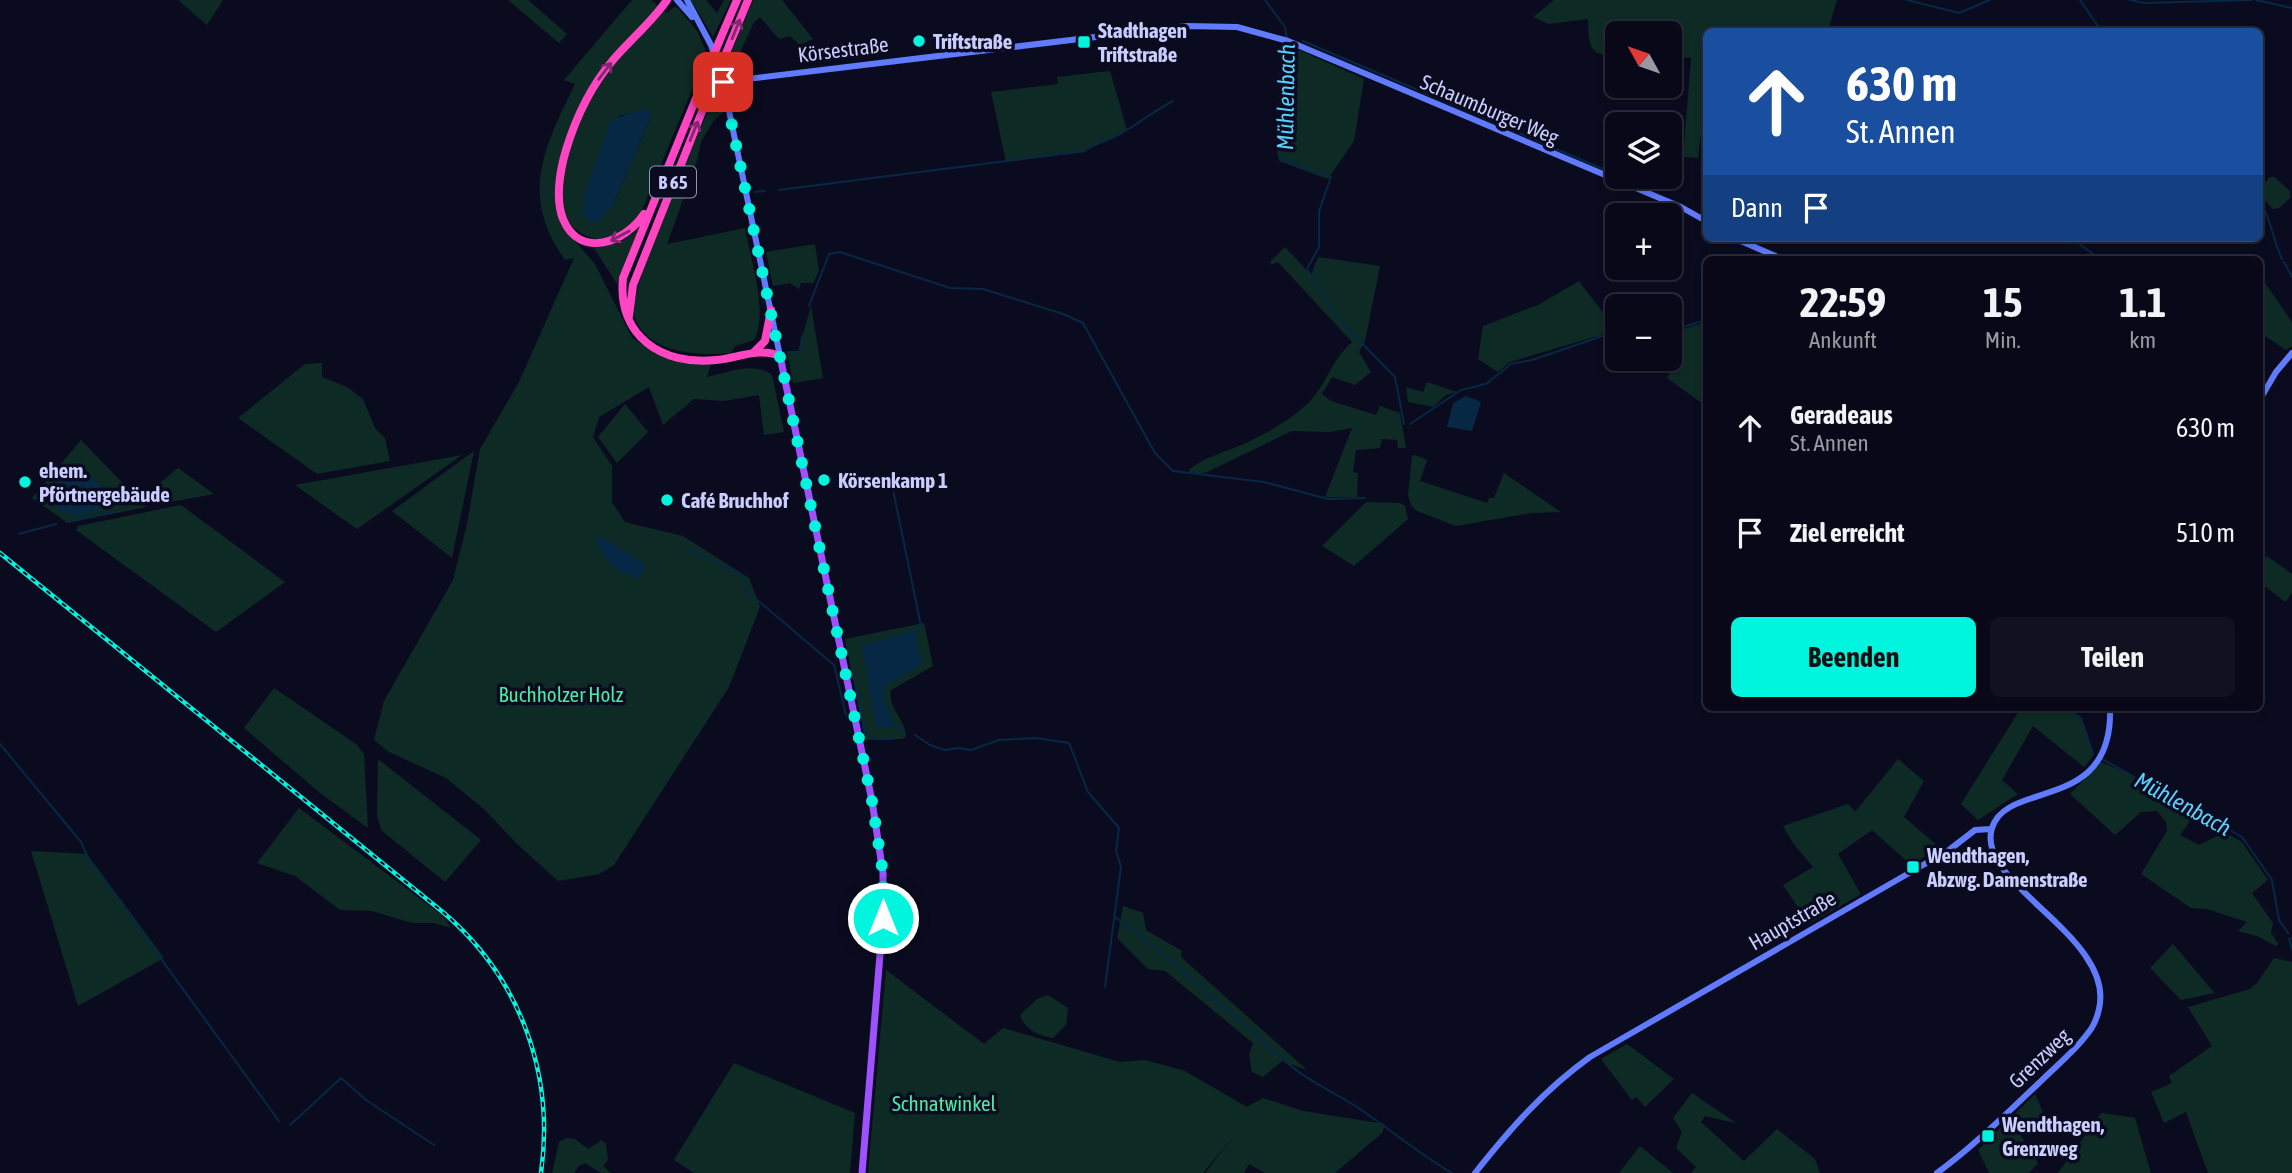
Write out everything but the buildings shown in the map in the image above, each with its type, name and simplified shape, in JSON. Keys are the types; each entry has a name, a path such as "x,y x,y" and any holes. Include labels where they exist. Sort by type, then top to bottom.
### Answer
{"highway":[{"path":"660,183 643,216 620,239 605,243 577,237 563,219 560,187 565,153 584,102 614,59 667,0"},
{"name":"B 65","path":"629,323 622,304 623,278 737,0"},
{"name":"B 65","path":"629,323 633,285 719,81 724,58 748,0"},
{"path":"753,353 765,341 771,310"},
{"path":"629,323 646,342 685,359 715,360 766,352 780,356"}],"main road":[{"path":"780,356 879,837 883,873 883,918 862,1173"}],"street":[{"path":"677,0 701,27"},
{"path":"687,0 711,45 780,356"},
{"name":"Körsestraße","path":"719,81 1187,26 1213,24 1259,31"},
{"name":"Schaumburger Weg","path":"1259,31 1681,207 1703,219"},
{"path":"1743,242 1775,256"},
{"path":"2263,394 2276,372 2292,354"},
{"name":"Hauptstraße","path":"1475,1173 1528,1109 1566,1074 1590,1057 1949,850 1975,830 1991,829 2007,809 2064,789 2089,771 2106,740 2110,711"},
{"name":"Grenzweg","path":"1937,1173 1986,1134 2081,1041 2097,1018 2101,994 2095,969 1995,859 1990,839 1991,829"}],"green space":[{"path":"178,0 223,0 207,25"},
{"path":"508,0 528,0 567,34 559,43"},
{"name":"Buchholzer Holz","path":"632,0 651,0 667,13 674,7 678,8 697,31 707,54 640,215 630,228 605,240 583,234 569,222 563,205 562,185 572,141 586,103 581,101 561,152 559,220 595,264 632,338 657,354 711,363 707,377 749,368 772,375 784,432 764,435 759,395 724,401 694,399 663,425 649,387 599,417 593,437 612,466 612,502 625,522 683,536 749,578 760,607 729,687 614,865 599,874 558,881 485,810 446,778 389,752 374,740 384,701 453,580 467,524 480,449 519,382 574,258 565,260 551,237 543,214 540,193 546,151 575,84 564,80","holes":["620,115 651,116 613,205"]},
{"path":"691,0 706,0 717,13 724,0 731,0 713,37"},
{"path":"753,0 782,0 813,39 800,45 790,36 779,39 760,17 754,22 732,70 730,56"},
{"path":"1554,0 1837,0 1829,28 1703,28 1703,124 1698,158 1683,157 1691,58 1682,57 1682,21 1605,21 1605,55 1592,47 1588,19 1548,24 1533,17"},
{"path":"1288,45 1364,79 1354,141 1328,179 1279,161 1280,61 1284,46"},
{"path":"1110,71 1127,130 1085,152 1006,162 991,92 1058,84 1057,77"},
{"path":"719,87 724,112 714,120 701,142 697,161 667,244 745,228 757,285 760,316 754,340 736,346 730,353 690,353 663,346 651,339 635,318 635,302 653,242"},
{"path":"2270,177 2274,177 2290,191 2290,198 2279,208 2273,209 2263,199 2263,185"},
{"path":"637,233 617,284 594,248 621,242"},
{"path":"815,244 819,271 813,283 801,283 799,289 790,283 773,286 766,252"},
{"path":"1285,247 1311,275 1318,257 1380,266 1365,341 1359,352 1371,372 1355,385 1332,377 1322,394 1331,401 1376,415 1380,406 1400,413 1406,448 1398,448 1397,440 1382,439 1380,448 1356,450 1353,472 1358,473 1357,497 1325,497 1352,428 1330,432 1292,431 1205,473 1189,473 1190,469 1201,462 1263,434 1300,410 1320,389 1339,356 1352,342 1278,262 1271,265 1270,262"},
{"path":"1579,281 1605,317 1605,330 1601,335 1510,362 1498,372 1478,359 1483,326 1538,305"},
{"path":"2265,283 2292,322 2292,346 2286,350 2263,335"},
{"path":"811,306 823,378 793,383 787,351 798,352"},
{"path":"1703,323 1703,404 1667,378 1671,371 1682,371 1682,329"},
{"path":"322,363 322,377 347,387 363,399 375,428 385,438 390,461 317,474 238,418 305,364"},
{"path":"1427,382 1457,392 1446,395 1433,407 1408,402 1406,387 1423,392"},
{"path":"625,404 648,432 617,463 598,437"},
{"path":"81,440 146,507 68,523 32,498"},
{"path":"474,451 452,558 392,511"},
{"path":"462,455 357,529 295,485"},
{"path":"1412,456 1427,460 1420,481 1487,503 1489,498 1494,498 1504,473 1561,512 1531,513 1456,526 1417,511 1411,505 1408,495"},
{"path":"178,468 214,494 155,505 145,495"},
{"path":"1366,502 1400,503 1405,506 1408,519 1354,566 1322,546"},
{"path":"181,505 285,582 216,632 76,530 78,526"},
{"path":"2267,556 2292,574 2292,593 2285,602 2263,585 2263,560"},
{"path":"924,623 933,666 891,690 892,703 904,725 906,737 865,740 845,639"},
{"path":"274,688 356,744 364,754 368,828 320,793 244,728"},
{"path":"2019,711 2071,711 2081,717 2093,756 2084,767 2033,726 2002,780 2018,794 1978,820 1961,804"},
{"path":"378,759 481,840 445,882 381,830 377,815"},
{"path":"1898,759 1924,781 1904,817 1939,847 1911,865 1872,830 1838,854 1861,894 1809,924 1783,885 1813,867 1783,826 1848,804 1855,812"},
{"path":"2101,762 2140,779 2196,813 2180,835 2199,845 2225,832 2242,842 2268,880 2252,893 2273,923 2271,932 2278,944 2276,946 2257,936 2238,931 2247,922 2207,909 2191,908 2141,874 2167,831 2166,822 2157,811 2141,812 2115,835 2070,794"},
{"path":"299,808 443,916 451,928 434,923 412,923 372,911 340,910 295,876 257,863"},
{"path":"31,851 87,854 164,958 78,1006"},
{"path":"1123,906 1143,913 1146,930 1182,951 1181,957 1307,1070 1282,1061 1263,1077 1252,1072 1249,1055 1253,1043 1165,971 1148,969 1117,938"},
{"path":"2173,944 2215,993 2181,1000 2150,968"},
{"path":"2274,958 2292,962 2292,1173 2208,1173 2186,1112 2164,1123 2151,1092 2172,1083 2169,1076 2212,1046 2188,1007 2250,989"},
{"name":"Schnatwinkel","path":"886,970 984,1044 1003,1028 1120,1062 1145,1060 1185,1071 1247,1107 1263,1098 1303,1111 1385,1124 1382,1133 1335,1173 1265,1173 1249,1164 1244,1173 1205,1173 1233,1137 1203,1173 868,1173"},
{"path":"1048,995 1068,1008 1066,1025 1053,1038 1033,1031 1020,1015 1037,999"},
{"path":"1627,1044 1674,1079 1645,1107 1636,1097 1632,1100 1601,1059"},
{"path":"734,1063 855,1113 850,1173 694,1173 674,1160"},
{"path":"1692,1093 1736,1123 1705,1116 1701,1122 1744,1161 1777,1129 1815,1159 1820,1173 1691,1173 1696,1167 1676,1148 1682,1132 1673,1118"},
{"path":"2035,1094 2045,1117 2021,1136 2038,1163 2029,1173 1989,1173 1978,1150"},
{"path":"2101,1113 2135,1118 2151,1173 2058,1173"},
{"path":"567,1138 575,1139 588,1149 602,1140 606,1144 608,1160 603,1166 611,1173 601,1173 585,1163 574,1173 552,1173 559,1142"},
{"path":"1640,1146 1673,1173 1619,1173"}],"water":[{"path":"648,108 651,116 613,205 598,222 590,222 583,215 584,196 610,122"},
{"path":"1466,396 1481,402 1472,431 1447,427 1453,403"},
{"path":"75,461 117,501 79,516 59,510 50,492"},
{"path":"599,535 641,561 644,570 638,579 615,569 601,552 596,539"},
{"path":"915,631 921,665 885,686 883,694 894,727 876,728 862,645"}],"waterway":[{"name":"Mühlenbach","path":"1265,0 1285,27 1287,39"},
{"path":"1907,0 1959,13 1990,0"},
{"path":"2080,0 2099,28"},
{"path":"2130,0 2144,3 2251,0"},
{"path":"2256,0 2292,8"},
{"path":"1303,41 1605,170"},
{"name":"Mühlenbach","path":"1287,44 1281,159 1331,177 1319,211 1319,247 1307,269 1338,319 1395,377 1404,424"},
{"path":"779,190 1084,151 1120,134 1173,101"},
{"path":"755,192 765,191"},
{"path":"2263,207 2282,259"},
{"path":"2077,242 2095,256"},
{"path":"809,306 829,254 840,252 950,288 983,289 1063,314 1083,323 1155,453 1173,471 1264,482 1328,499 1365,498"},
{"path":"2284,262 2292,277"},
{"name":"Mühlenbach","path":"1682,327 1703,321"},
{"name":"Mühlenbach","path":"1410,424 1461,390 1486,384 1511,364 1532,360 1605,335"},
{"path":"788,352 800,352 802,336"},
{"path":"891,480 921,626 914,634"},
{"path":"66,522 115,512"},
{"path":"19,534 56,524"},
{"path":"685,548 742,575 749,593 834,665 846,715"},
{"path":"853,670 865,733 876,739 892,739"},
{"name":"Mühlenbach","path":"2071,711 2081,718 2093,754"},
{"path":"891,723 904,732"},
{"path":"915,735 930,745 945,750 971,750 999,740 1036,738 1069,743 1088,792 1119,828 1116,851 1121,867 1105,987"},
{"path":"0,744 81,842 89,860 279,1121"},
{"name":"Mühlenbach","path":"2102,759 2242,837 2272,880 2279,920 2288,933"},
{"path":"1115,917 1183,971 1299,1072 1360,1109 1452,1173"},
{"name":"Mühlenbach","path":"2292,938 2289,939 2292,949"},
{"path":"290,1125 341,1078 366,1100 434,1145"}],"railway":[{"path":"0,553 444,913 471,939 512,998 537,1064 544,1136 541,1173"}],"place":[{"name":"Triftstraße","path":"919,41"},
{"name":"Stadthagen Triftstraße","path":"1084,42"},
{"name":"Körsenkamp 1","path":"824,480"},
{"name":"ehem. Pförtnergebäude","path":"25,482"},
{"name":"Café Bruchhof","path":"667,500"},
{"name":"Wendthagen, Abzwg. Damenstraße","path":"1913,867"},
{"name":"Wendthagen, Grenzweg","path":"1988,1136"}],"route":[{"path":"723,82 879,837 883,873 883,918"}]}
